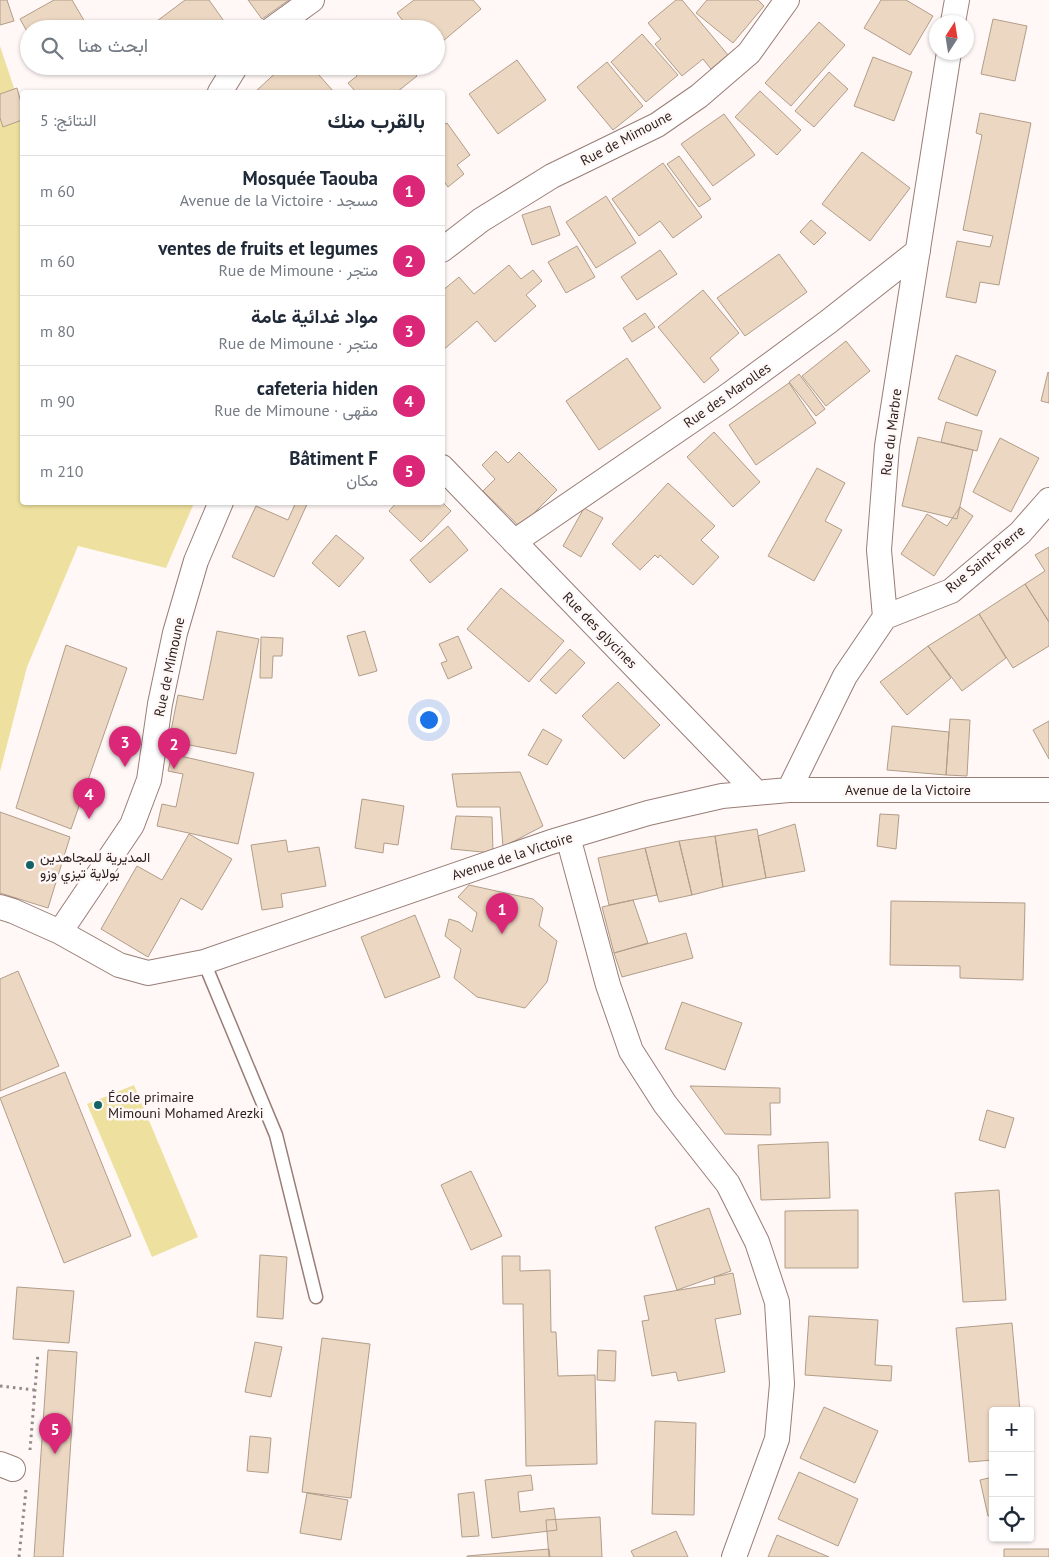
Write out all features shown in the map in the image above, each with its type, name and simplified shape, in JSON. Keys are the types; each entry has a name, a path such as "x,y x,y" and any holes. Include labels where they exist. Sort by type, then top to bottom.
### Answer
{"street":[{"path":"284,20 312,0"},
{"name":"Rue de Mimoune","path":"445,248 481,220 552,176 657,125 699,96 749,52 787,0"},
{"path":"954,15 957,0"},
{"name":"Rue du Marbre","path":"885,617 879,550 887,446 948,60"},
{"path":"221,90 230,75"},
{"name":"Rue des Marolles","path":"522,536 726,397 828,322 918,251"},
{"name":"Rue des glycines","path":"445,471 522,536 757,793"},
{"name":"Rue Saint-Pierre","path":"885,617 951,591 1020,533 1049,500"},
{"name":"Rue de Mimoune","path":"60,932 132,826 150,780 160,704 174,633 196,561 220,505"},
{"path":"789,790 845,676 885,617"},
{"name":"Avenue de la Victoire","path":"0,907 60,932 119,966 148,972 204,962 568,837 648,813 722,796 789,790 1049,790"},
{"path":"568,837 608,985 631,1051 665,1104 728,1184 757,1242 777,1302 782,1384 777,1439 734,1557"}],"lane":[{"path":"204,962 276,1135 316,1297"}],"path":[{"path":"19,1557 14,1470 35,1390 38,1353"},
{"path":"0,1386 35,1390"}],"shaded area":[{"path":"0,46 20,106 20,505 193,505 166,568 78,546 27,667 0,772"},
{"path":"134,1085 198,1237 152,1257 87,1104"}],"building":[{"path":"0,0 7,0 14,21 0,25"},
{"path":"54,0 72,0 84,20 21,20"},
{"path":"185,0 209,0 223,20 158,20"},
{"path":"248,0 289,0 262,19"},
{"path":"414,0 473,0 481,9 445,39 445,20 402,20 397,13"},
{"path":"676,0 682,0 728,55 711,69 703,59 682,76 655,44 661,39 648,23"},
{"path":"707,0 758,0 764,6 733,43 696,13"},
{"path":"881,0 906,0 931,15 929,15 929,23 910,55 864,28"},
{"path":"993,19 1027,26 1015,81 981,74"},
{"path":"819,22 845,45 791,106 765,83"},
{"path":"642,34 678,75 646,102 611,62"},
{"path":"873,57 912,72 894,121 854,106"},
{"path":"517,60 546,100 498,134 469,94"},
{"path":"607,62 643,106 613,130 577,87"},
{"path":"829,72 848,89 814,127 795,111"},
{"path":"273,75 319,75 332,90 257,90"},
{"path":"357,76 417,76 400,90 354,90 348,83"},
{"path":"17,88 20,99 20,121 3,127 0,118 0,94"},
{"path":"760,91 801,130 777,155 735,117"},
{"path":"980,113 1031,123 999,285 980,282 976,303 946,297 957,241 990,247 993,236 963,230 982,135 976,133"},
{"path":"724,114 755,155 713,186 681,144"},
{"path":"447,123 470,155 457,165 464,174 448,187 445,183 445,124"},
{"path":"862,152 910,188 870,241 822,204"},
{"path":"679,156 711,199 699,207 667,164"},
{"path":"663,163 702,217 673,238 660,221 639,236 612,199"},
{"path":"606,196 636,243 596,268 566,222"},
{"path":"550,206 560,235 532,245 522,215"},
{"path":"811,220 826,233 814,245 800,232"},
{"path":"577,246 595,277 566,293 548,262"},
{"path":"660,250 677,274 637,300 621,277"},
{"path":"779,254 807,292 745,336 717,298"},
{"path":"509,265 521,279 533,270 542,281 526,295 536,306 495,342 477,321 445,348 445,289 459,277 474,294"},
{"path":"703,290 739,333 710,358 719,370 704,383 658,327"},
{"path":"645,313 655,327 632,342 623,328"},
{"path":"846,341 870,371 826,406 802,376"},
{"path":"956,355 996,371 977,416 938,399"},
{"path":"627,358 661,408 599,450 566,401"},
{"path":"1049,373 1049,403 1041,401"},
{"path":"799,374 825,409 816,416 789,382"},
{"path":"789,383 816,423 756,465 729,425"},
{"path":"946,422 982,431 977,451 941,442"},
{"path":"714,432 760,482 733,507 687,457"},
{"path":"918,437 973,450 957,519 902,506"},
{"path":"1000,438 1039,458 1011,512 973,492"},
{"path":"496,451 508,463 519,452 557,490 520,527 483,491 495,479 482,465"},
{"path":"817,468 845,483 825,521 842,530 814,581 768,556"},
{"path":"668,483 715,526 701,540 719,557 693,585 660,555 658,558 655,555 640,570 612,544"},
{"path":"295,505 307,505 274,577 232,557 256,506 288,520"},
{"path":"394,505 445,505 451,511 421,542 389,511"},
{"path":"960,507 973,516 934,576 901,554 927,514 947,526"},
{"path":"584,508 603,518 581,557 563,546"},
{"path":"448,526 468,550 430,583 410,560"},
{"path":"336,535 364,558 339,587 312,563"},
{"path":"1049,547 1049,622 1025,584 1045,571 1035,555"},
{"path":"1025,584 1049,622 1049,646 1013,668 979,614"},
{"path":"501,588 564,641 529,682 467,629"},
{"path":"979,614 1006,658 962,691 928,646"},
{"path":"217,631 259,639 236,754 169,741 178,695 203,700"},
{"path":"365,631 377,671 359,676 347,636"},
{"path":"458,636 472,668 448,679 441,663 447,661 439,644"},
{"path":"261,637 283,638 282,656 273,656 272,678 260,678"},
{"path":"66,645 127,668 71,829 16,808"},
{"path":"928,646 951,678 907,715 880,682"},
{"path":"570,649 585,663 556,694 540,680"},
{"path":"618,682 660,725 624,759 582,716"},
{"path":"950,719 970,720 967,776 946,775"},
{"path":"1049,721 1049,759 1033,730"},
{"path":"892,726 949,732 946,775 887,770"},
{"path":"543,729 562,740 547,765 528,755"},
{"path":"172,754 254,773 238,844 157,826 162,804 176,807 183,774 168,771"},
{"path":"520,772 543,826 503,847 500,807 457,807 452,774"},
{"path":"362,799 404,806 398,845 384,843 383,853 355,848"},
{"name":"المديرية للمجاهدين بولاية تيزي وزو","path":"0,812 70,837 48,908 0,893"},
{"path":"880,814 899,815 896,849 877,846"},
{"path":"456,816 492,817 493,853 451,849"},
{"path":"795,824 805,871 766,878 758,836"},
{"path":"757,829 766,878 723,887 715,836"},
{"path":"189,834 232,859 202,910 181,898 148,957 101,929 137,866 162,880"},
{"path":"715,836 723,887 692,895 679,841"},
{"path":"286,840 288,852 319,847 326,886 281,894 283,907 262,910 251,845"},
{"path":"679,841 692,895 659,902 645,848"},
{"path":"645,848 657,895 609,905 598,858"},
{"path":"469,885 533,899 543,908 539,926 557,941 547,982 525,1008 477,997 454,978 461,949 445,936 449,919 459,922 472,932 477,913 458,897"},
{"path":"633,900 648,943 614,953 602,907"},
{"path":"891,901 1025,903 1023,980 960,978 960,966 890,965"},
{"path":"415,915 440,977 385,998 361,937"},
{"path":"686,933 693,958 622,977 614,953"},
{"path":"18,971 59,1066 0,1091 0,979"},
{"path":"682,1002 742,1023 725,1070 665,1049"},
{"path":"65,1072 131,1236 64,1263 0,1098"},
{"path":"690,1086 780,1088 780,1103 770,1103 771,1135 725,1134"},
{"path":"987,1110 1014,1118 1005,1148 979,1140"},
{"path":"828,1142 830,1198 761,1200 758,1145"},
{"path":"471,1171 502,1236 471,1250 441,1185"},
{"path":"999,1190 1006,1300 963,1302 955,1193"},
{"path":"709,1208 731,1271 677,1290 655,1227"},
{"path":"858,1210 858,1268 785,1268 785,1211"},
{"path":"260,1255 287,1257 283,1319 257,1317"},
{"path":"502,1256 520,1256 520,1271 550,1270 551,1332 556,1332 558,1376 595,1375 597,1464 526,1466 523,1304 503,1304"},
{"path":"733,1273 741,1314 715,1319 725,1372 678,1381 676,1372 652,1376 642,1321 649,1320 644,1296 715,1284 714,1277"},
{"path":"17,1287 74,1291 69,1343 13,1339"},
{"path":"809,1316 878,1320 875,1365 892,1366 891,1381 805,1375"},
{"path":"1012,1323 1020,1407 989,1407 989,1460 969,1462 956,1328"},
{"path":"322,1338 370,1344 351,1498 302,1492"},
{"path":"255,1342 282,1347 271,1397 245,1392"},
{"path":"48,1350 77,1352 63,1557 34,1557"},
{"path":"598,1350 616,1351 615,1381 597,1380"},
{"path":"824,1407 878,1431 855,1483 800,1458"},
{"path":"655,1421 696,1423 694,1515 652,1514"},
{"path":"250,1436 271,1438 268,1473 247,1471"},
{"path":"799,1472 858,1499 838,1546 778,1519"},
{"path":"531,1475 533,1490 518,1492 520,1512 554,1508 557,1530 492,1538 485,1480"},
{"path":"989,1478 989,1516 988,1516 980,1480"},
{"path":"474,1492 479,1536 462,1537 458,1494"},
{"path":"307,1493 348,1500 341,1540 300,1533"},
{"path":"600,1517 602,1557 549,1557 546,1520"},
{"path":"676,1531 688,1557 634,1557 631,1551"},
{"path":"777,1535 829,1557 768,1557"},
{"path":"549,1549 550,1557 467,1557 467,1556"},
{"path":"1004,1549 1049,1549 1049,1557 1004,1557"}],"place":[{"name":"مواد غدائية عامة","path":"125,767"},
{"name":"ventes de fruits et legumes","path":"174,769"},
{"name":"cafeteria hiden","path":"89,819"},
{"name":"المديرية للمجاهدين بولاية تيزي وزو","path":"30,865"},
{"name":"Mosquée Taouba","path":"502,934"},
{"name":"École primaire Mimouni Mohamed Arezki","path":"98,1105"},
{"name":"Bâtiment F","path":"55,1454"}]}
